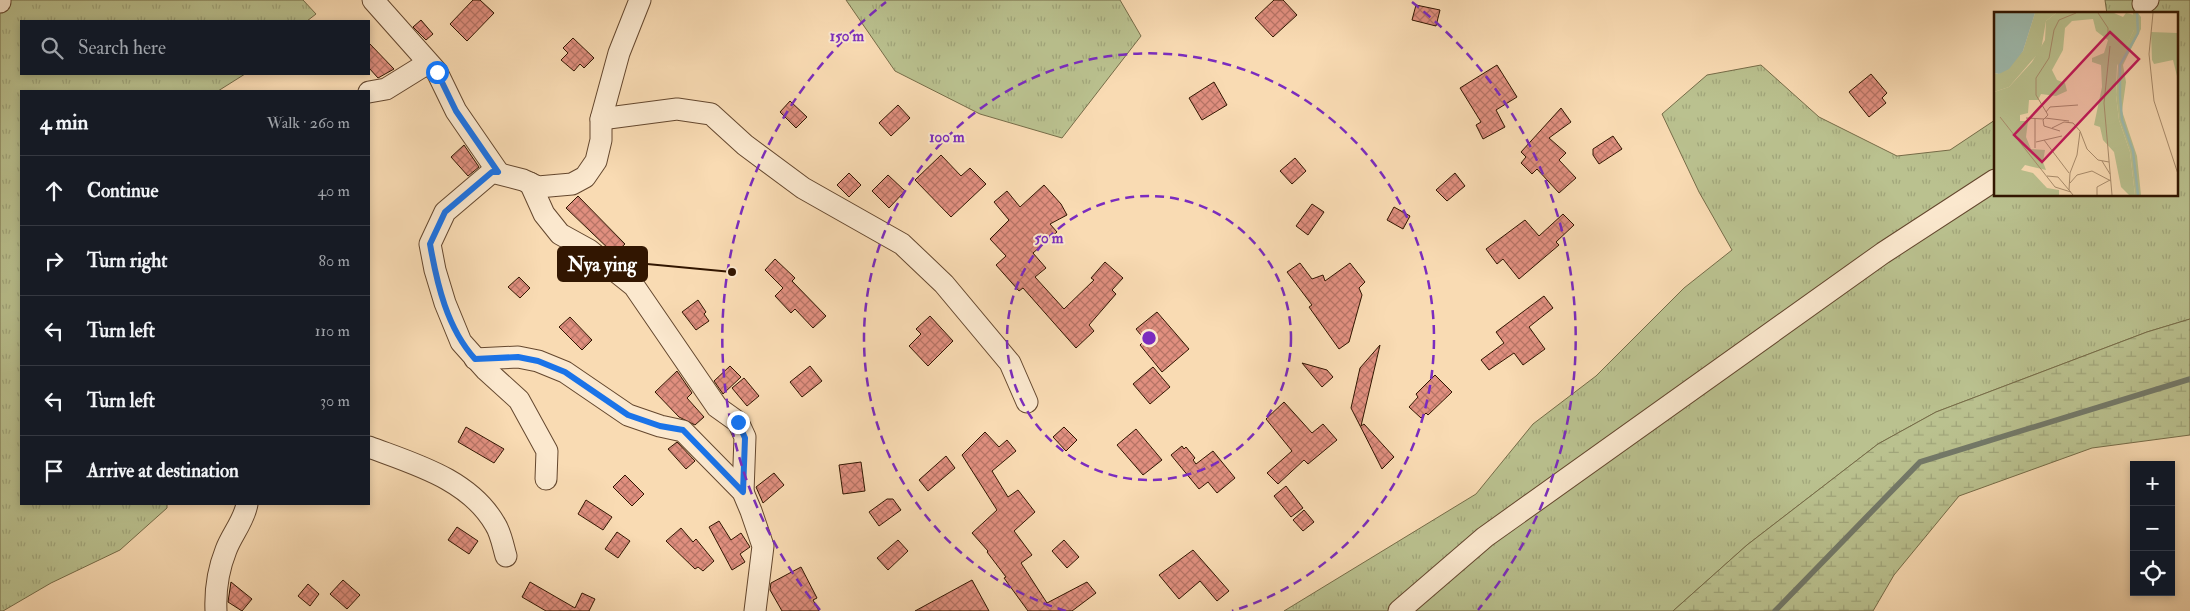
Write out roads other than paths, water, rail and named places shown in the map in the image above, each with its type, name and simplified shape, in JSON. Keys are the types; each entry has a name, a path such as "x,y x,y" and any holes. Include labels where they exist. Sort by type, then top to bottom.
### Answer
{"street":[{"path":"373,0 437,72 456,111 498,172"},
{"path":"546,479 547,450 519,400 475,359 461,342 445,303 430,244 445,212 492,172 498,172 530,183 538,188 572,184 585,177 596,161 601,140 601,118 619,53 640,0"},
{"path":"370,92 386,89 428,63"},
{"path":"601,118 677,109 711,114 745,145 803,188 902,244 944,284 1010,363 1028,402"},
{"path":"1399,611 1485,537 1883,253 1994,181"},
{"path":"530,183 544,214 560,234 589,250 634,286 717,407 738,422 745,438 743,492 763,546 755,611"},
{"path":"475,359 518,357 538,361 565,372 628,415 660,426 683,430 743,492"},
{"path":"370,447 449,479 479,503 496,524 506,556"},
{"path":"216,611 215,585 226,549 245,514 247,505"}],"waterway":[{"path":"1775,611 1920,462 2190,379"}],"place":[{"name":"Nya ying","path":"732,272"}]}
